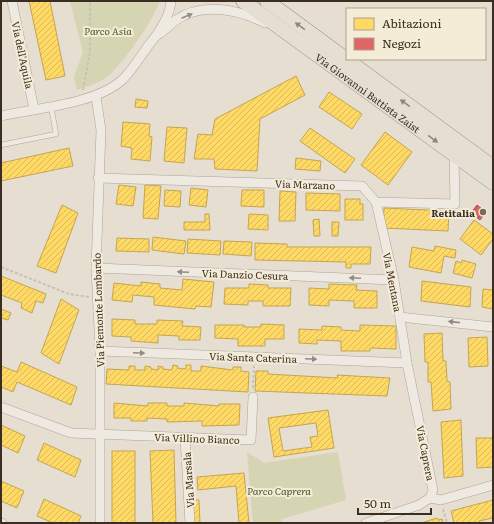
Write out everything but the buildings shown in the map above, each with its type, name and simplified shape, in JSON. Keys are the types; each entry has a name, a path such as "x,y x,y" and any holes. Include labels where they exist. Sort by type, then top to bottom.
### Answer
{"main road":[{"name":"Via Giovanni Battista Zaist","path":"243,1 493,183"},
{"name":"Via Giovanni Battista Zaist","path":"267,1 346,59"},
{"name":"Via Giovanni Battista Zaist","path":"347,60 493,167"}],"street":[{"name":"Via dell'Aquila","path":"12,1 34,109"},
{"path":"1,116 96,97 123,80 155,38 171,9 171,1"},
{"path":"155,38 177,20 197,11 212,10 236,11 256,18 294,38"},
{"name":"Via Piemonte Lombardo","path":"96,97 101,130 98,178 96,268 100,351 100,523"},
{"path":"376,202 454,204 454,155"},
{"name":"Via Marzano","path":"98,178 362,186 376,202"},
{"name":"Via Mentana","path":"376,202 394,280 407,362"},
{"name":"Via Danzio Cesura","path":"96,268 394,280"},
{"path":"400,317 493,327"},
{"name":"Via Santa Caterina","path":"100,351 407,362"},
{"name":"Via Caprera","path":"407,362 432,479 433,490 430,498"},
{"name":"Via Villino Bianco","path":"1,407 71,433 251,440 253,397"},
{"name":"Via Marsala","path":"185,438 190,523"},
{"path":"366,523 420,505 430,498 441,500 493,485"}],"lane":[{"path":"1,145 56,134 51,106"}],"path":[{"path":"81,100 90,52 90,1"},
{"path":"1,267 69,294 98,299"},
{"path":"253,397 254,357"},
{"path":"441,500 447,523"}],"green space":[{"name":"Parco Asia","path":"70,1 160,1 137,41 115,70 101,81 77,90 74,77 83,52"},
{"name":"Parco Caprera","path":"247,452 264,463 338,452 346,500 282,519 280,523 253,523"}],"place":[{"name":"Retitalia","path":"483,212"}]}
